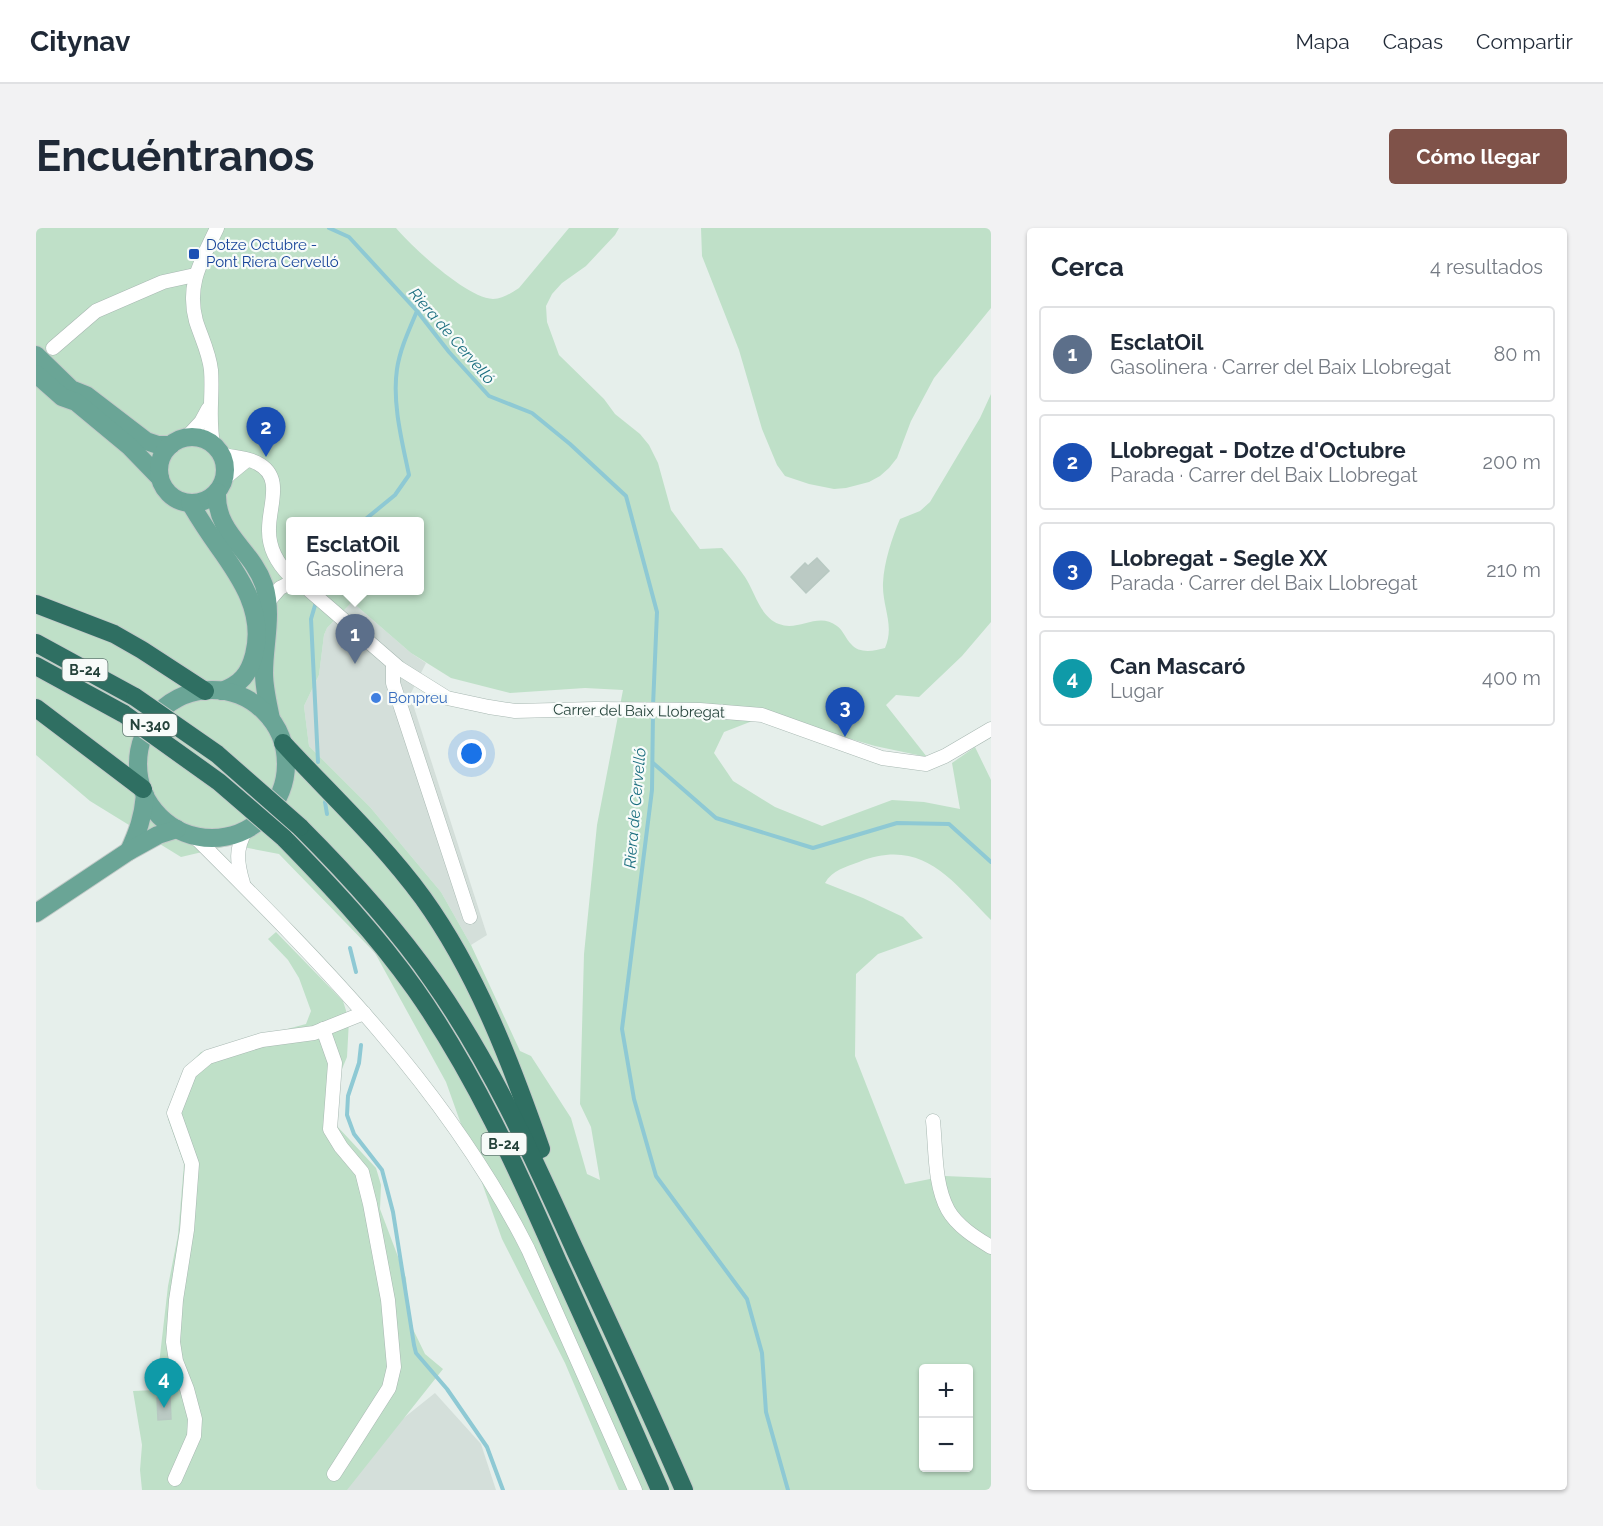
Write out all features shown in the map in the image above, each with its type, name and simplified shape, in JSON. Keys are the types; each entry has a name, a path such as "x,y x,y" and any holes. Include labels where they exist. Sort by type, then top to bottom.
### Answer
{"highway":[{"path":"36,604 114,634 214,691"},
{"name":"B-24","path":"36,643 135,697 217,754 300,826 388,920 433,981 467,1033 532,1153 684,1490"},
{"name":"B-24","path":"36,666 124,714 219,782 284,838 380,942 415,989 473,1083 540,1221 660,1490"},
{"path":"36,708 144,792"},
{"path":"283,743 390,856 443,928 472,980 492,1023 527,1111 571,1239"}],"main road":[{"path":"36,374 62,397 78,395 79,379 45,347"},
{"name":"N-340","path":"36,356 134,451 160,478 167,492 190,504 248,591 256,624 255,652 249,670 239,683 214,691 194,693 174,701 157,716 145,735 139,756 144,792"},
{"name":"N-340","path":"78,395 146,441 158,445 202,438 217,449"},
{"path":"160,478 160,464 166,450 178,441"},
{"path":"217,449 224,461 217,504 219,514 226,530 257,571 264,585 268,626 264,672 271,719"},
{"path":"190,504 204,501 221,485"},
{"path":"144,792 156,811 177,829 194,836 215,838 246,830 264,817 278,799 286,766 283,743 271,719 262,709 245,698 214,691"},
{"path":"129,851 141,824 144,792"},
{"path":"40,908 129,851 158,835 177,829"}],"street":[{"path":"217,228 195,275 193,305 212,378 209,424 217,449 262,467 273,479 274,490 269,515 269,533 273,553 286,570"},
{"path":"45,347 96,311 163,282 195,275"},
{"path":"178,441 201,422 210,404"},
{"path":"221,485 247,460"},
{"path":"267,603 280,588 286,586"},
{"name":"Carrer del Baix Llobregat","path":"314,595 393,664 447,698 515,711 700,710 762,716 882,758 926,764 945,756 991,729"},
{"path":"393,664 393,683 470,917"},
{"path":"243,883 237,851 246,830"},
{"path":"194,836 243,883 364,1013 406,1062 477,1158 511,1214 545,1285 635,1490"},
{"path":"175,1479 194,1436 195,1419 176,1361 174,1342 176,1300 187,1230 192,1164 174,1113 190,1072 208,1057 262,1040 314,1033 364,1013"},
{"path":"323,1029 335,1063 330,1129 341,1147 362,1172 388,1300 394,1367 389,1388 334,1474"},
{"path":"933,1121 938,1178 948,1210 962,1226 991,1247"}],"shaded area":[{"path":"352,602 411,653 426,663 410,695 487,935 471,945 441,892 370,807 309,746 304,706 319,675 324,635 327,628"},
{"path":"435,1393 481,1444 496,1490 334,1490 370,1445"}],"green space":[{"path":"36,228 396,228 427,259 455,281 482,296 497,299 519,288 569,228 619,228 586,266 562,283 552,294 546,306 547,322 559,355 604,399 615,414 640,434 649,445 658,463 671,510 700,549 722,548 745,577 759,604 772,621 786,626 823,620 830,622 839,628 854,647 862,650 872,651 885,648 888,640 883,583 889,550 900,519 920,511 930,502 980,418 991,394 991,622 962,656 919,697 896,695 886,705 927,757 875,746 768,715 724,732 714,753 733,781 775,807 822,826 892,800 924,802 960,809 952,763 975,747 991,780 991,920 948,877 918,859 901,855 881,856 859,862 835,872 825,883 903,917 923,938 878,954 856,974 855,1056 905,1184 945,1176 991,1178 991,1490 619,1490 565,1363 502,1239 446,1082 375,953 279,854 232,845 181,857 90,801 36,755","holes":["352,602 411,653 451,678 510,693 585,688 623,690 597,825 584,954 580,1104 591,1127 600,1180 587,1174 571,1118 531,1056 520,1051 471,945 441,892 370,807 309,746 304,706 319,675 324,635 327,628"]},
{"path":"701,228 991,228 991,308 934,378 911,421 897,458 880,476 869,482 834,489 785,476 777,465 762,429 739,350 702,256"},
{"path":"276,932 343,1001 349,1020 347,1057 337,1081 336,1125 376,1168 381,1185 380,1209 406,1278 409,1321 425,1354 443,1369 347,1490 142,1490 140,1470 142,1445 133,1391 156,1390 168,1286 178,1235 184,1164 168,1119 183,1071 201,1052 306,1024 311,1011 299,978 288,960 268,939"}],"building":[{"path":"817,558 829,571 806,593 791,577 805,563 808,566"},
{"path":"170,1397 171,1419 158,1420 157,1398"}],"waterway":[{"name":"Riera de Cervelló","path":"329,228 349,237 417,311 449,352 489,396 532,413 570,444 626,496 657,612 653,706"},
{"path":"368,517 395,495 409,475 398,422 396,382 400,354 417,311"},
{"path":"316,602 311,619 318,762"},
{"name":"Riera de Cervelló","path":"653,713 652,790 622,1029 634,1099 656,1176 747,1299 762,1353 766,1412 788,1490"},
{"path":"653,763 716,818 813,848 897,823 949,824 991,862"},
{"path":"325,802 327,814"},
{"path":"350,948 356,972"},
{"path":"361,1045 359,1063 348,1096 347,1115 354,1134 382,1170 393,1212 416,1353 447,1389 487,1447 503,1490"}],"place":[{"name":"Dotze Octubre - Pont Riera Cervelló","path":"194,254"},
{"name":"Llobregat - Dotze d'Octubre","path":"266,457"},
{"name":"EsclatOil","path":"355,664"},
{"name":"Bonpreu","path":"376,698"},
{"name":"Llobregat - Segle XX","path":"845,737"},
{"name":"Can Mascaró","path":"164,1408"}]}
